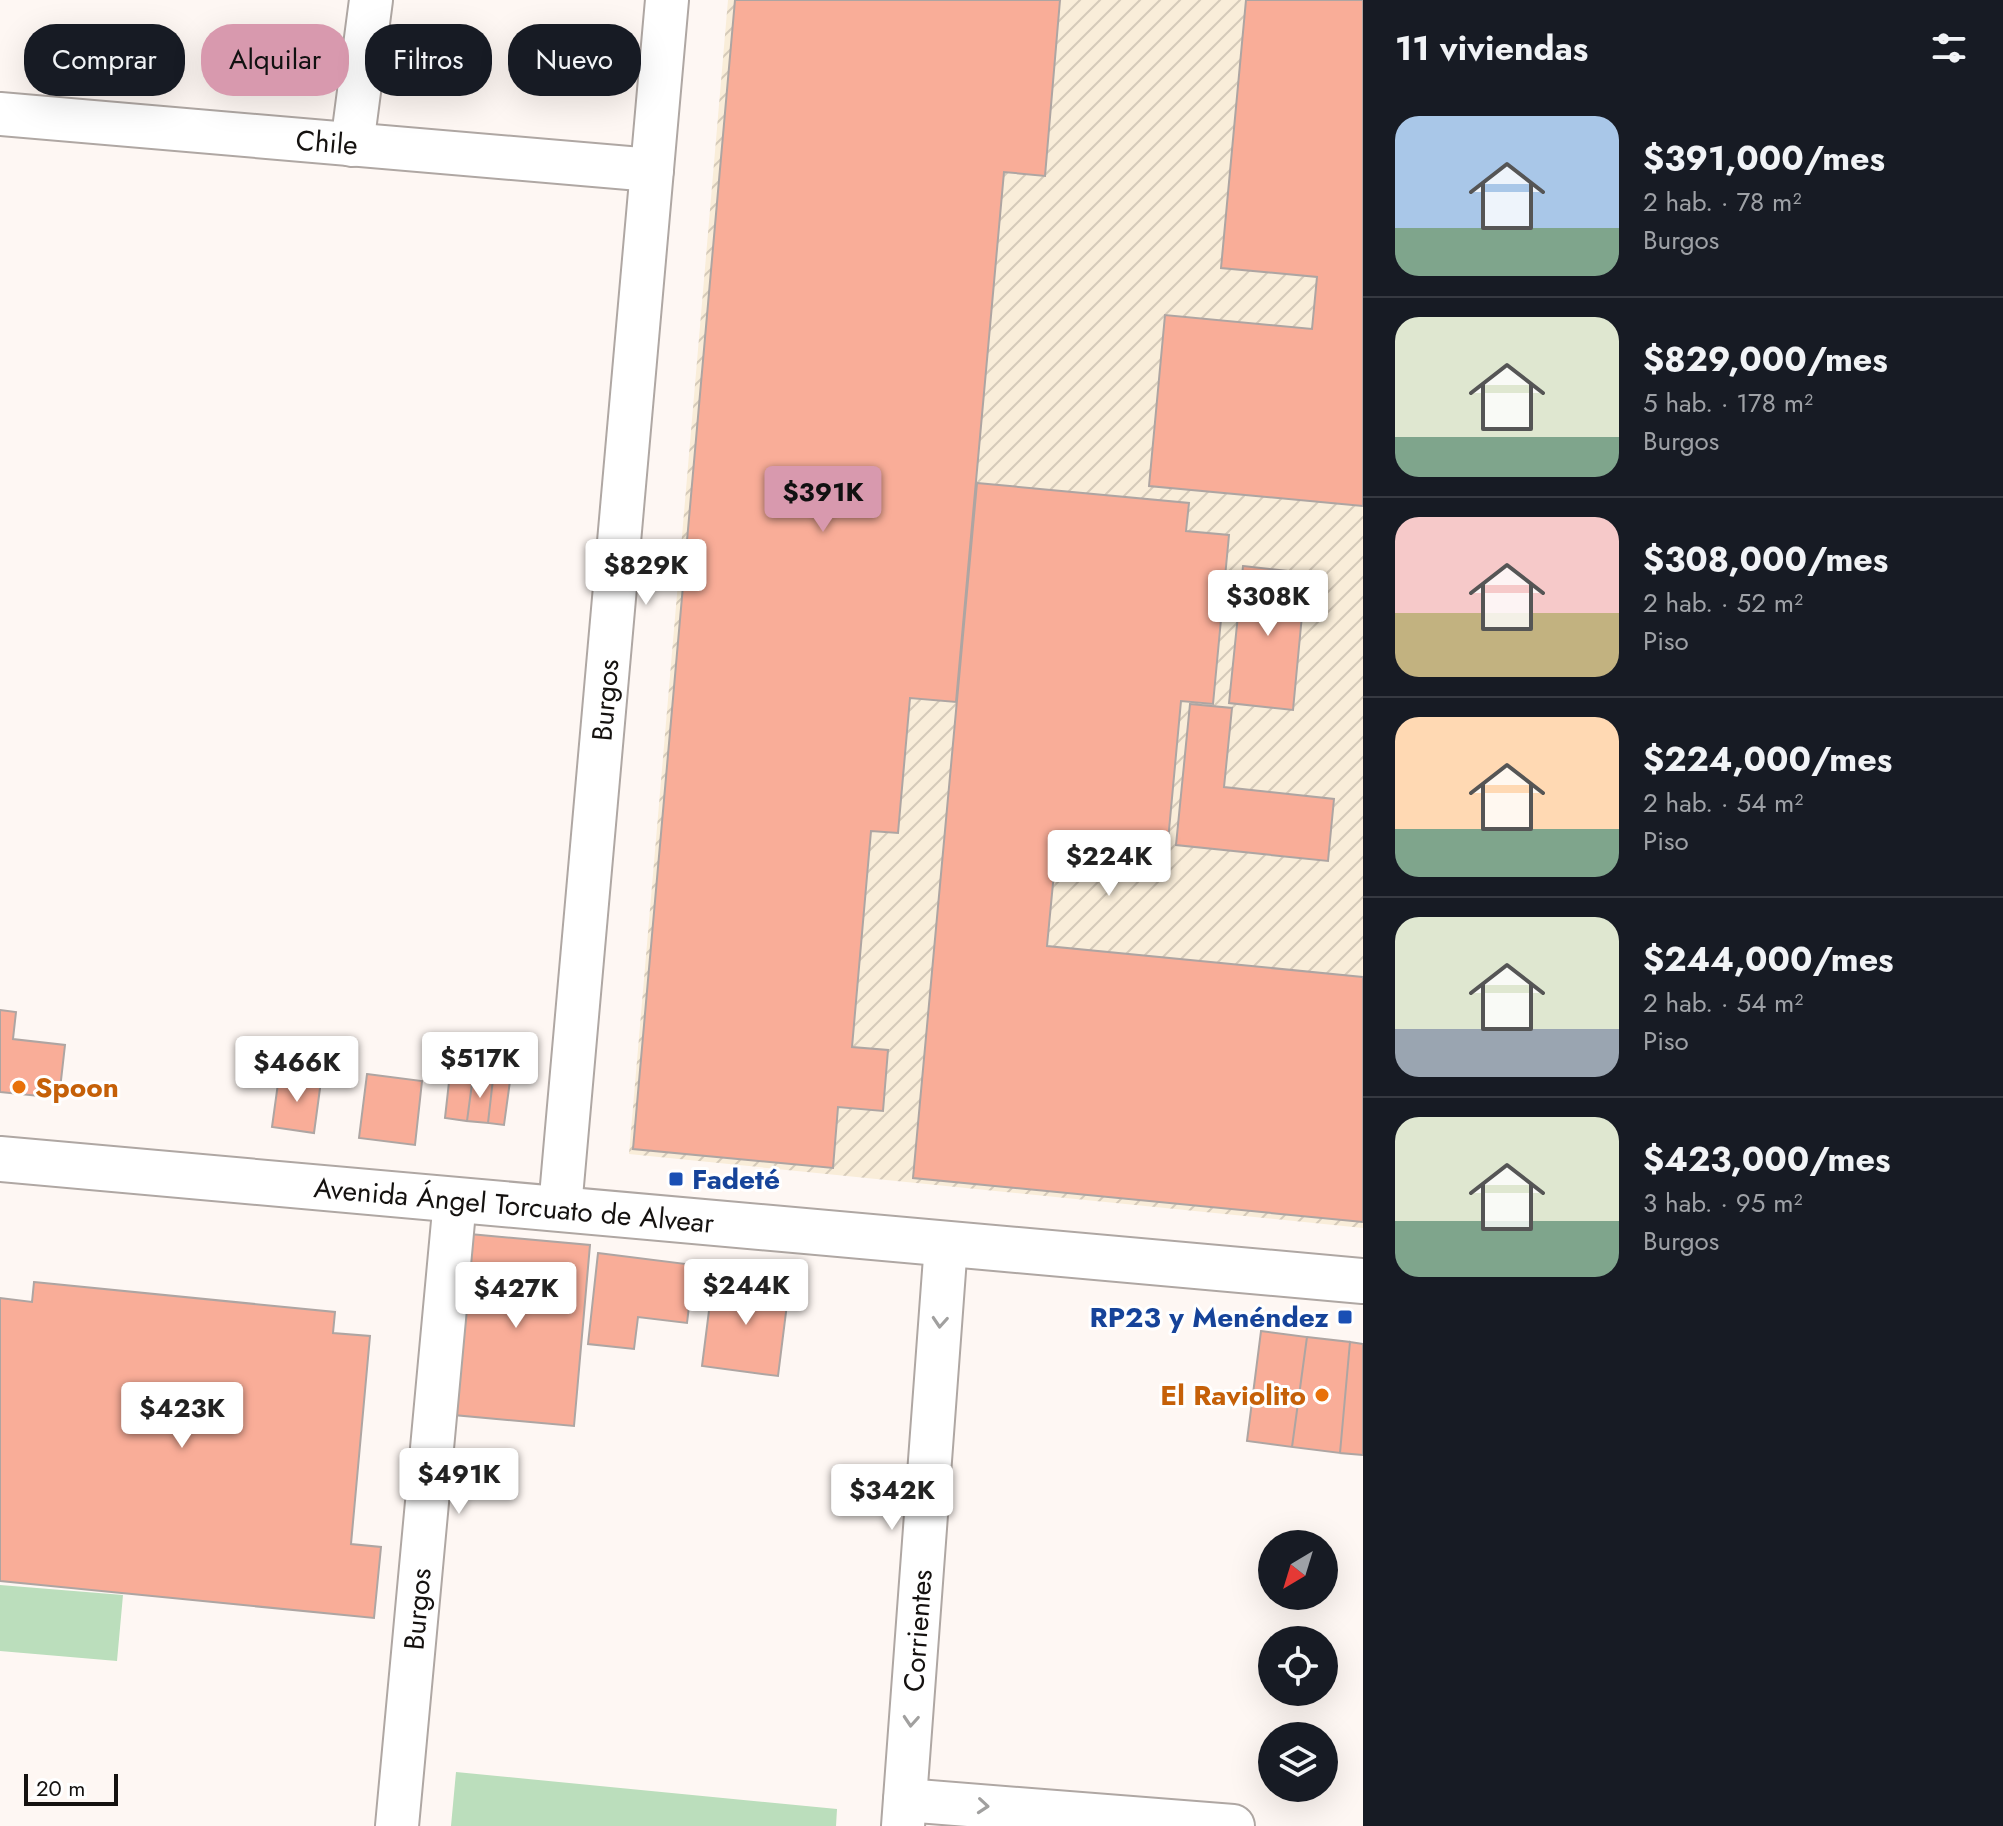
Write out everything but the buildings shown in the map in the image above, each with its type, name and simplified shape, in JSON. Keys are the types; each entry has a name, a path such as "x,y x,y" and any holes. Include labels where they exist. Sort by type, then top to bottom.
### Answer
{"main road":[{"name":"Avenida Ángel Torcuato de Alvear","path":"0,1159 1363,1281"}],"street":[{"path":"352,145 371,0"},
{"name":"Burgos","path":"560,1208 667,0"},
{"name":"Chile","path":"0,114 652,170"},
{"name":"Burgos","path":"397,1826 455,1200"},
{"name":"Corrientes","path":"904,1813 946,1244"},
{"path":"904,1813 1233,1826"}],"shaded area":[{"path":"728,0 1363,0 1363,1228 629,1154"}],"green space":[{"path":"0,1585 123,1595 117,1661 0,1651"},
{"path":"456,1772 837,1809 836,1826 451,1826"}],"place":[{"name":"Spoon","path":"19,1087"},
{"name":"Fadeté","path":"676,1179"},
{"name":"RP23 y Menéndez","path":"1345,1317"},
{"name":"El Raviolito","path":"1322,1395"}]}
